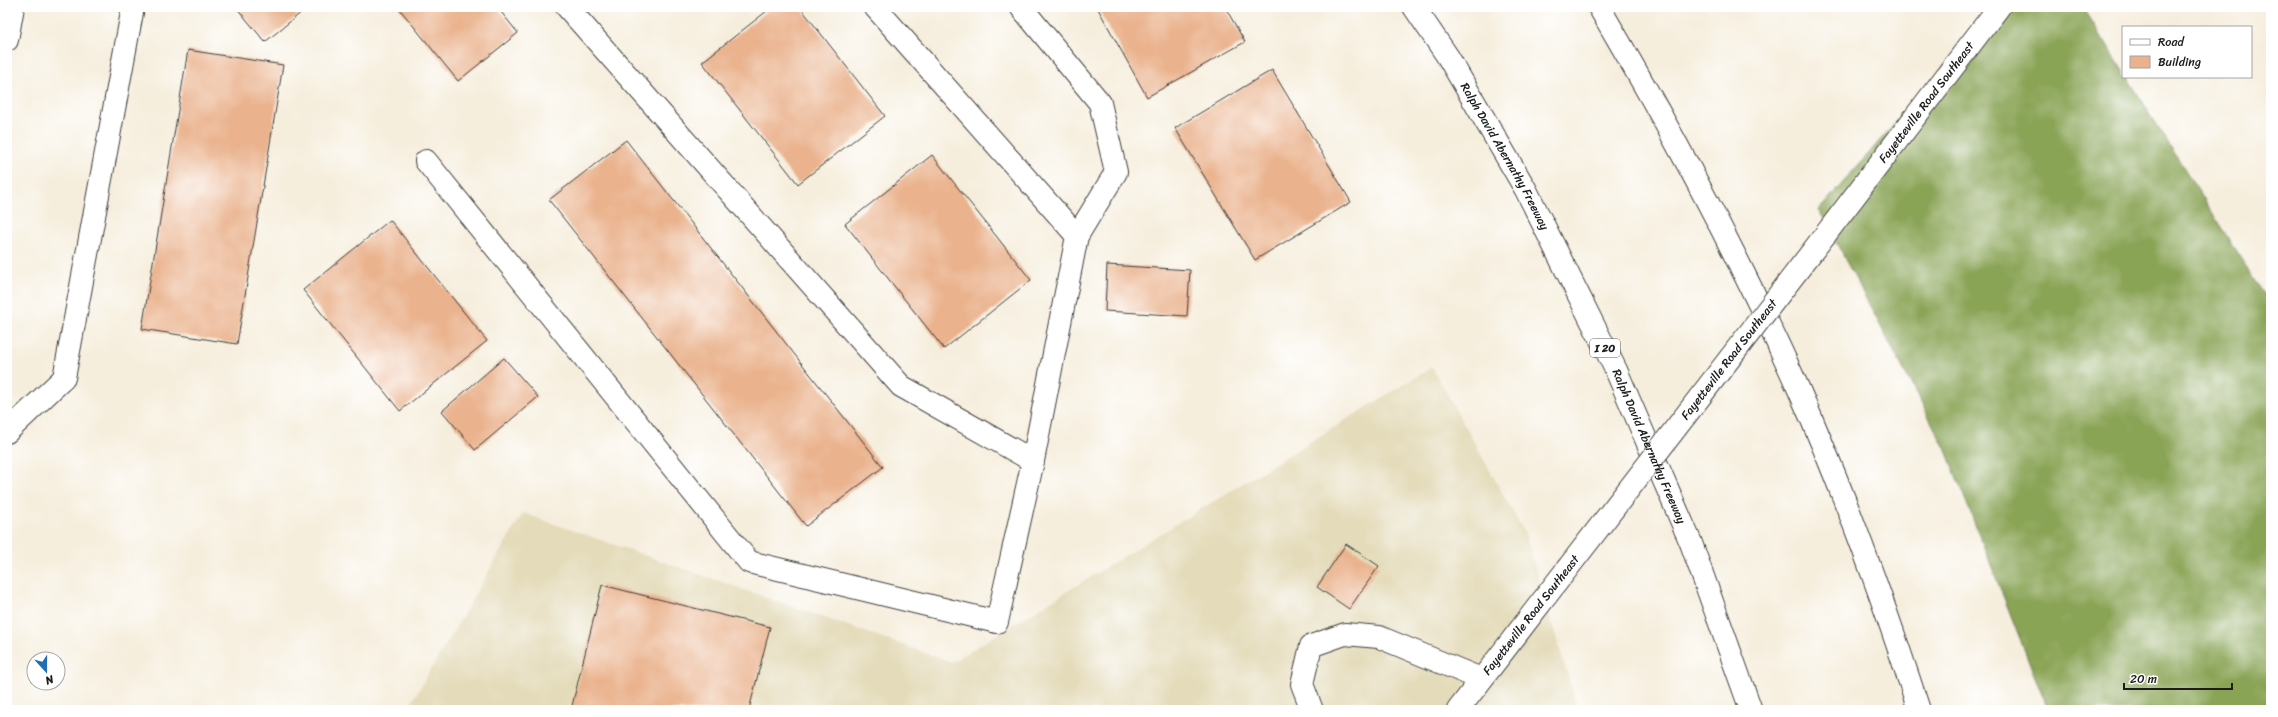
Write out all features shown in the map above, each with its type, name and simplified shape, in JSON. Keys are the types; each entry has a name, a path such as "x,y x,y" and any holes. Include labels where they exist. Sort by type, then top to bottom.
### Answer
{"main road":[{"path":"7,40 13,7"},
{"path":"7,432 64,378 133,7"},
{"path":"567,7 901,386 1033,461"},
{"path":"875,7 1077,236"},
{"path":"426,161 749,562 997,622 1033,461 1077,236 1116,172 1100,103 1021,7"},
{"name":"Ralph David Abernathy Freeway","path":"1414,7 1448,57 1526,190 1616,370 1691,543 1751,710"},
{"path":"1599,7 1651,94 1728,242 1799,390 1847,506 1893,629 1919,710"},
{"name":"Fayetteville Road Southeast","path":"1458,710 1999,7"},
{"path":"1312,710 1302,684 1311,646 1344,634 1380,637 1481,680"}],"shaded area":[{"path":"1432,367 1525,533 1578,710 407,710 523,513 952,662"}],"green space":[{"path":"1997,7 2083,7 2122,69 2122,78 2128,78 2271,307 2271,710 2048,710 1945,448 1819,210"}],"building":[{"path":"236,7 308,7 265,42"},
{"path":"398,7 497,7 518,33 458,81"},
{"path":"772,7 800,7 885,116 798,184 702,62"},
{"path":"1097,7 1225,7 1245,42 1147,97"},
{"path":"188,50 283,65 237,344 142,329"},
{"path":"1272,70 1351,202 1255,260 1175,128"},
{"path":"626,140 883,467 806,526 549,200"},
{"path":"932,155 1031,280 944,349 845,224"},
{"path":"390,220 487,341 400,411 303,290"},
{"path":"1107,265 1190,270 1187,316 1105,311"},
{"path":"504,358 538,397 475,450 442,411"},
{"path":"1346,544 1379,566 1349,609 1317,587"},
{"path":"602,585 770,627 749,710 571,710"}]}
